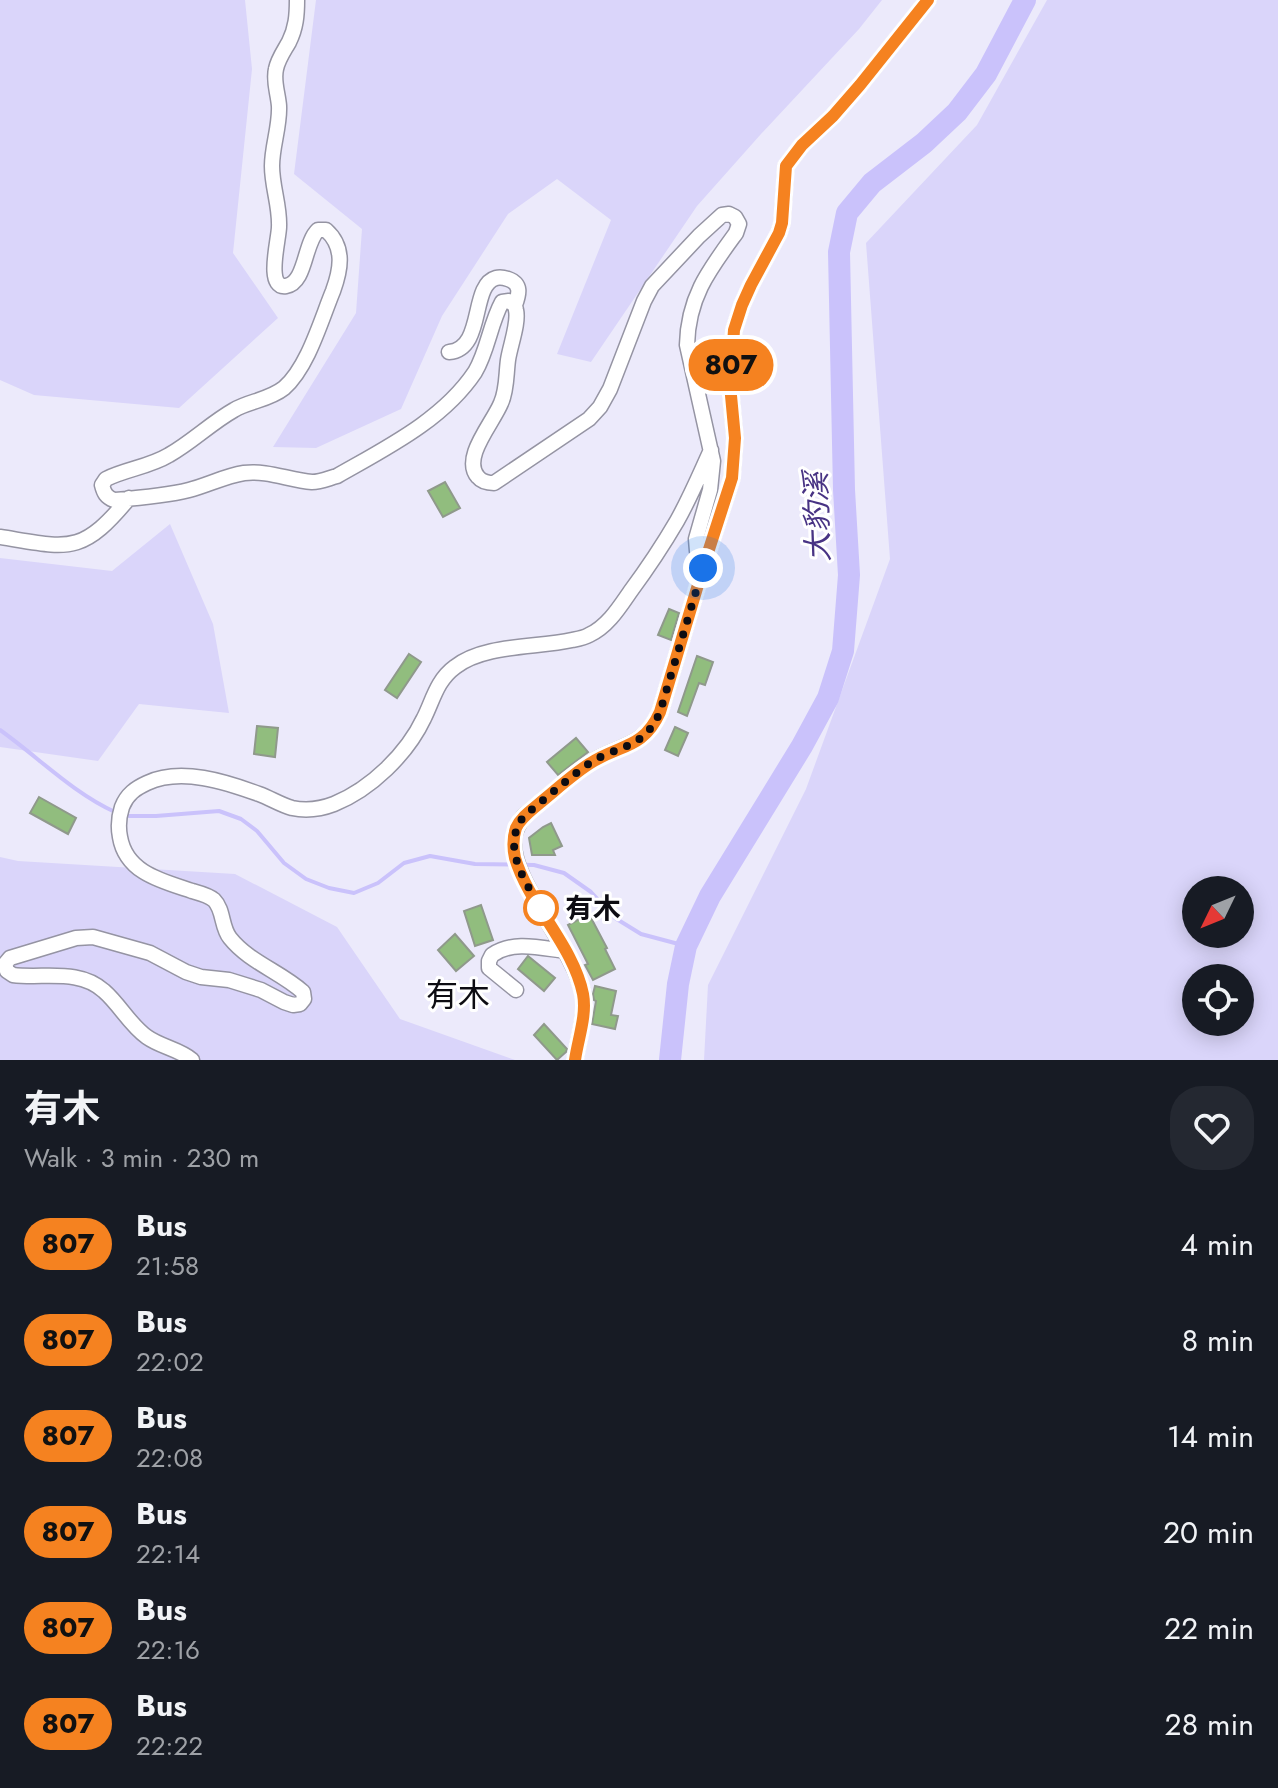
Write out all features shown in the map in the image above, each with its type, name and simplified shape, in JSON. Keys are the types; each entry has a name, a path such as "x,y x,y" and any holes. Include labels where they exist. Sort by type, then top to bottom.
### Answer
{"street":[{"path":"297,0 294,29 276,68 275,79 279,122 272,170 279,230 273,275 281,286 288,286 296,280 312,236 318,230 326,230 339,246 341,260 337,280 305,359 284,388 237,408 166,457 106,479 102,485 108,498 114,500 192,489 245,473 280,475 312,482 337,476 427,421 458,394 485,352 502,302 509,301 515,305"},
{"path":"575,1060 584,1007 580,984 515,857 517,825 591,762 641,739 653,728 732,478 735,438 730,385 734,330 751,285 779,233 786,166 860,85 928,0"},
{"path":"449,352 463,348 469,338 488,283 495,278 505,278 519,287 501,405 472,457 472,468 479,478 494,483 589,419 600,407 652,286 722,215 735,217 739,224 736,233 704,277 691,307 687,332 687,345 712,450 713,470 696,539 703,568"},
{"path":"192,1060 183,1053 150,1040 93,982 79,977 13,975 7,971 5,964 10,958 76,938 93,937 150,953 201,977 229,980 261,990 293,1005 300,1004 304,999 303,992 243,951 228,937 216,902 206,895 148,876 130,862 121,847 118,828 122,806 134,789 153,780 184,776 220,781 291,808 316,810 354,795 386,768 412,738 443,677 456,665 474,657 512,648 572,640 589,635 604,625 634,587 677,520 712,450"},
{"path":"0,537 54,546 76,543 94,535 129,498"},
{"path":"516,990 489,968 492,955 509,947 524,946 565,951"}],"shaded area":[{"path":"0,0 245,0 252,69 233,253 278,318 179,408 34,395 0,380"},
{"path":"316,0 882,0 697,206 591,362 557,354 611,220 557,179 508,214 442,316 401,409 316,448 273,447 356,313 362,229 294,174"},
{"path":"1047,0 1278,0 1278,1060 704,1060 708,985 806,789 890,559 866,243 977,125"},
{"path":"170,524 213,624 229,713 139,704 98,761 0,747 0,558 112,571"},
{"path":"0,857 18,861 235,874 337,927 400,1019 515,1060 0,1060"}],"building":[{"path":"445,482 460,508 443,517 428,491"},
{"path":"669,609 679,613 671,640 658,635"},
{"path":"409,654 421,662 397,698 385,690"},
{"path":"697,656 713,662 705,685 699,683 687,716 678,712"},
{"path":"257,726 278,728 275,757 254,754"},
{"path":"675,727 688,733 678,756 665,750"},
{"path":"576,738 588,752 558,775 547,762"},
{"path":"39,797 76,818 68,834 30,813"},
{"path":"551,823 562,846 553,850 555,855 532,855 529,838"},
{"path":"481,905 493,940 475,946 464,911"},
{"path":"589,914 615,969 593,980 568,925"},
{"path":"455,934 474,956 456,971 438,950"},
{"path":"528,956 555,978 544,991 518,969"},
{"path":"595,986 616,991 611,1015 618,1016 615,1029 592,1024"},
{"path":"544,1024 567,1049 557,1060 534,1035"}],"waterway":[{"name":"大豹溪","path":"670,1060 678,984 686,946 710,896 828,698 843,651 849,575 839,252 847,213 872,183 924,143 957,112 986,74 1025,0"},
{"path":"0,730 70,785 115,812"},
{"path":"123,816 219,811 241,819 257,831 284,863 306,879 354,893 378,883 404,863 430,856 475,864 534,865 564,873 591,892 615,918 641,934 686,946"}],"bus line":[{"name":"807","path":"575,1060 584,1007 583,994 569,959 527,885 515,857 517,825 591,762 641,739 653,728 732,478 735,438 730,385 734,330 751,285 779,233 786,166 860,85 928,0"}],"place":[{"name":"有木","path":"541,908"}],"district":[{"name":"有木","path":"458,995"}],"route":[{"path":"541,908 515,857 517,825 591,762 641,739 653,728 703,568"}]}
